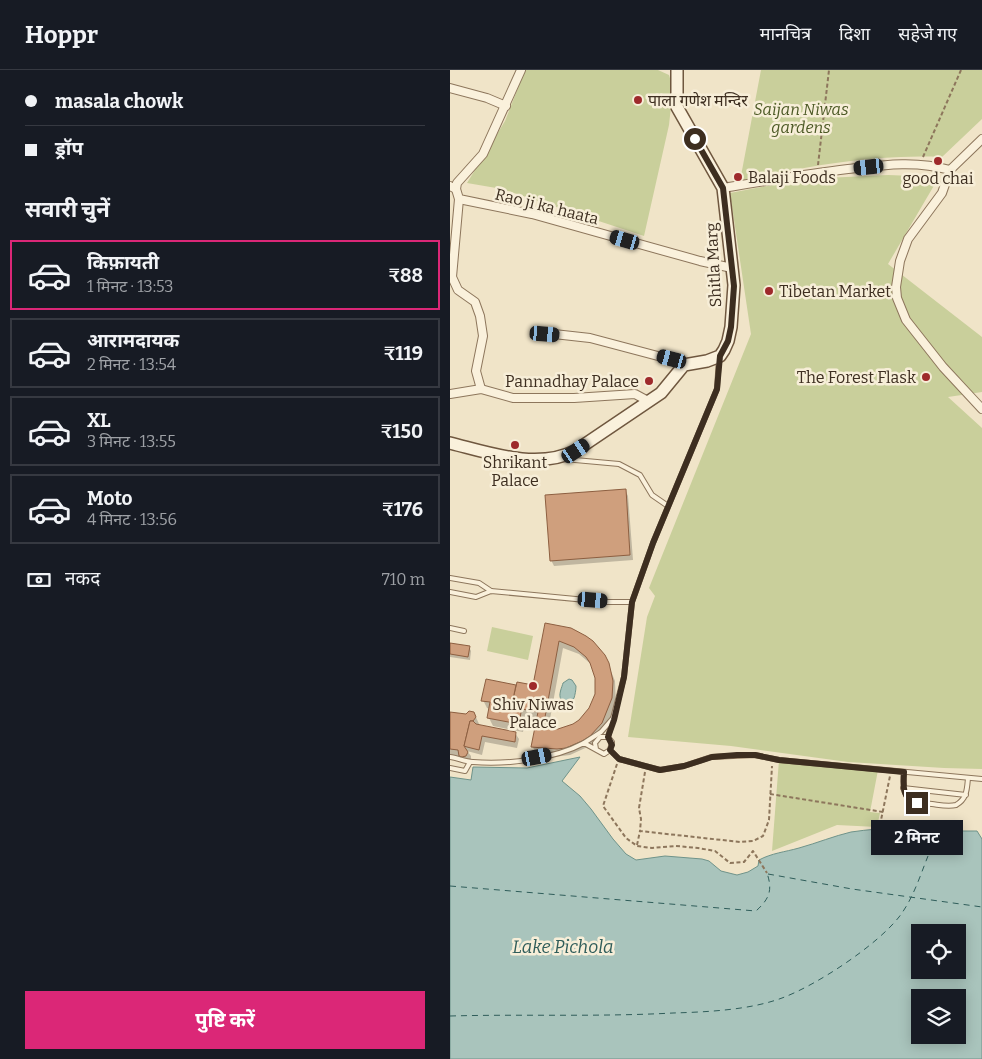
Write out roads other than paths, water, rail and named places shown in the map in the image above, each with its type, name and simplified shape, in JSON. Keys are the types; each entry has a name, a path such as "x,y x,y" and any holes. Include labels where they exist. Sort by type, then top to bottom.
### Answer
{"main road":[{"name":"Shitla Marg","path":"677,70 677,107 723,188 734,286 731,327 728,341 720,356"},
{"path":"450,444 524,459 562,457 576,451 666,389 677,372 688,364 720,356"}],"street":[{"path":"481,389 476,371 482,336 480,316 475,302 458,290 452,277 459,199 453,187 483,154 521,70"},
{"path":"450,88 487,98 506,106"},
{"path":"982,139 950,170 942,194 915,228 903,251 898,272 897,298 906,320 943,367 982,409"},
{"path":"723,188 818,173 882,166 920,164 950,170"},
{"name":"Rao ji ka haata","path":"459,199 532,214 700,261 732,268"},
{"path":"545,334 590,338 688,364"},
{"path":"450,394 481,389 513,398 574,398 635,394 648,401"}],"lane":[{"name":"Shitla Marg","path":"608,737 615,717 624,677 632,602 668,506 695,446 717,389 720,356"},
{"path":"562,457 566,460 620,464 640,475 652,495 668,506"},
{"path":"450,578 478,583 491,591 607,602 632,602"},
{"path":"450,592 476,598 491,591"},
{"path":"450,628 464,631"},
{"path":"450,757 470,762 498,762 568,751 601,732 615,717"},
{"path":"584,743 602,754 610,750 612,745 608,737 597,738 595,743 596,749"},
{"path":"610,750 619,759 660,770 684,766 712,757 755,755 891,771 982,779"},
{"path":"450,768 465,771 470,762"},
{"path":"904,772 904,788 908,799 917,803 952,806 960,803 966,795 968,778"},
{"path":"904,788 966,795"}],"water":[{"path":"569,679 576,686 576,691 573,700 566,703 562,701 560,693 563,683"},
{"name":"Lake Pichola","path":"580,757 562,781 580,796 626,854 636,860 665,856 702,859 709,861 721,871 737,875 748,872 758,866 759,860 769,856 851,832 927,827 952,827 956,831 977,831 982,839 982,1059 450,1059 450,777 471,780 473,767 527,768"}],"place":[{"name":"पाला गणेश मन्दिर","path":"638,100"},
{"name":"good chai","path":"938,161"},
{"name":"Balaji Foods","path":"738,177"},
{"name":"Tibetan Market","path":"769,291"},
{"name":"The Forest Flask","path":"926,377"},
{"name":"Pannadhay Palace","path":"649,381"},
{"name":"Shrikant Palace","path":"515,445"},
{"name":"Shiv Niwas Palace","path":"533,686"}],"park label":[{"name":"Saijan Niwas gardens","path":"801,118"}]}
